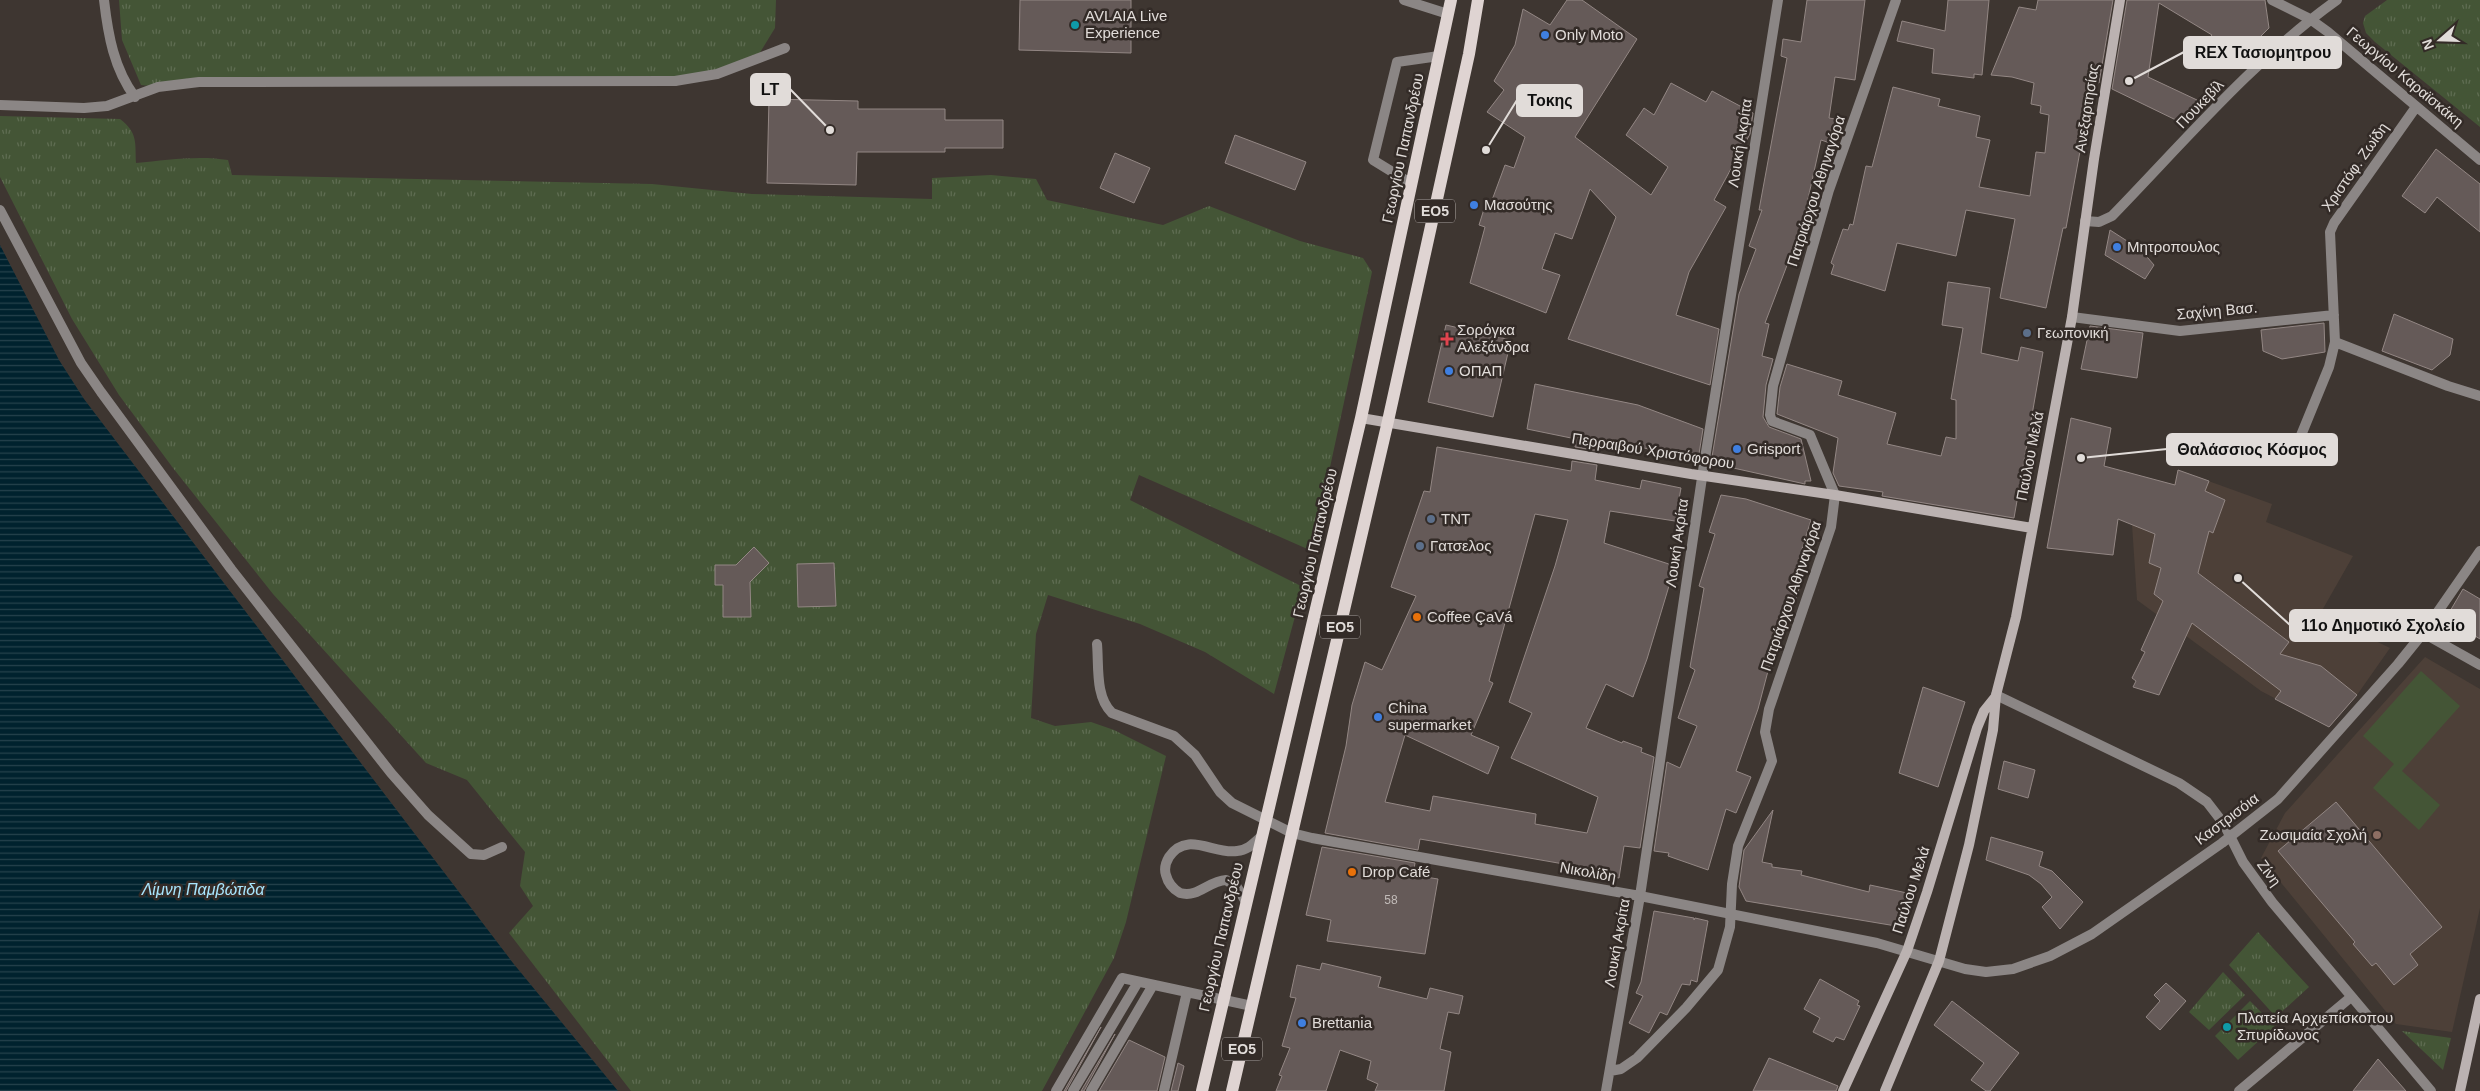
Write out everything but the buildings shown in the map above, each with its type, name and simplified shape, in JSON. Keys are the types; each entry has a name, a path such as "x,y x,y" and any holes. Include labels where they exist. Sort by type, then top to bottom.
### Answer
{"main road":[{"name":"Γεωργίου Παπανδρέου","path":"1202,1091 1361,418 1451,0"},
{"name":"ΕΟ5","path":"1232,1091 1388,421 1469,54 1478,0"},
{"name":"Ανεξαρτησίας","path":"2085,221 2120,0"},
{"name":"Παύλου Μελά","path":"1885,1091 1939,961 1973,827 1993,730 1996,695 2016,617 2072,317 2085,221"},
{"name":"Περραιβού Χριστόφορου","path":"1361,418 2032,528"},
{"name":"Παύλου Μελά","path":"1843,1091 1907,951 1977,728 1984,711 1996,695"},
{"path":"2460,1091 2480,998"}],"street":[{"path":"104,0 117,66 122,80 135,97"},
{"path":"1404,0 1448,14"},
{"name":"Λουκή Ακρίτα","path":"1606,1091 1640,896 1703,475 1778,0"},
{"name":"Πατριάρχου Αθηναγόρα","path":"1610,1070 1621,1069 1637,1058 1714,978 1728,936 1732,884 1738,846 1772,761 1765,732 1768,709 1831,527 1835,495 1810,435 1772,422 1770,415 1773,386 1829,190 1896,0"},
{"name":"Γεωργίου Καραϊσκάκη","path":"2272,0 2310,19 2336,38 2480,160"},
{"name":"Πουκεβίλ","path":"2085,221 2100,222 2112,216 2271,54 2310,19 2337,0"},
{"path":"0,105 84,108 108,106 158,87 199,82 675,81 717,74 785,48"},
{"path":"1412,184 1373,160 1397,62 1439,56"},
{"name":"Χριστόφ. Ζωίδη","path":"2295,450 2329,367 2335,342 2330,232 2334,222 2416,107"},
{"path":"0,210 76,355 111,407 225,561 385,765 428,815 471,854 484,855 502,847"},
{"name":"Σαχίνη Βασ.","path":"2072,317 2180,331 2334,315"},
{"path":"2335,342 2448,386 2480,396"},
{"name":"Καστρισόια","path":"1907,951 1971,970 1998,972 2050,956 2092,934 2230,837 2278,799 2423,633 2480,552"},
{"path":"2423,633 2480,665"},
{"name":"Νικολίδη","path":"1097,644 1102,697 1107,709 1112,713 1174,736 1195,756 1220,792 1232,803 1292,833 1640,896 1877,943 1907,951"},
{"name":"Ζίνη","path":"1996,695 2179,783 2212,807 2243,862 2260,886 2431,1091"},
{"path":"1246,902 1234,884 1226,880 1216,881 1194,894 1180,893 1167,879 1166,865 1172,853 1185,845 1198,844 1221,851 1237,851 1252,846 1262,836"},
{"path":"1056,1091 1122,978 1252,1006"},
{"path":"1073,1091 1138,982"},
{"path":"1091,1091 1152,985"},
{"path":"1164,1091 1187,992"},
{"path":"2239,1091 2351,997"}],"shaded area":[{"path":"2178,470 2272,504 2266,522 2353,556 2320,614 2390,648 2357,695 2329,727 2261,691 2137,600 2131,509 2174,485"},
{"name":"Ζωσιμαία Σχολή","path":"2425,657 2480,689 2480,908 2452,1032 2396,1024 2261,858 2285,813"}],"green space":[{"path":"119,0 776,0 775,28 756,59 675,81 158,87 141,85 122,40"},
{"path":"2387,0 2480,0 2480,127 2366,33 2363,23 2365,16"},
{"path":"0,116 120,119 133,134 136,163 182,158 228,160 232,175 652,184 752,194 932,199 932,178 991,175 1036,179 1047,200 1163,225 1209,206 1300,241 1363,258 1372,272 1312,551 1139,475 1130,500 1303,587 1274,694 1205,652 1140,624 1048,595 1036,634 1031,718 1055,726 1091,722 1114,730 1166,756 1126,922 1114,958 1042,1091 631,1091 509,933 533,906 520,886 525,852 467,780 426,763 273,594 173,468 119,395 72,319 0,177"},
{"path":"2421,671 2460,706 2402,771 2440,805 2419,830 2373,788 2394,764 2363,736"},
{"path":"2258,932 2309,987 2276,1017 2229,965"},
{"path":"2223,972 2245,995 2209,1030 2189,1012"},
{"path":"2250,1001 2275,1026 2238,1060 2215,1036"},
{"path":"2402,1031 2451,1038 2443,1070"}],"water":[{"name":"Λίμνη Παμβώτιδα","path":"0,245 59,360 84,399 513,963 618,1091 0,1091"}],"place":[{"name":"AVLAIA Live Experience","path":"1075,25"},
{"name":"Only Moto","path":"1545,35"},
{"name":"REX Τασιομητρου","path":"2129,81"},
{"name":"LT","path":"830,130"},
{"name":"Τοκης","path":"1486,150"},
{"name":"Μασούτης","path":"1474,205"},
{"name":"Μητροπουλος","path":"2117,247"},
{"name":"Γεωπονική","path":"2027,333"},
{"name":"Σορόγκα Αλεξάνδρα","path":"1447,339"},
{"name":"ΟΠΑΠ","path":"1449,371"},
{"name":"Grisport","path":"1737,449"},
{"name":"Θαλάσσιος Κόσμος","path":"2081,458"},
{"name":"TNT","path":"1431,519"},
{"name":"Γατσελος","path":"1420,546"},
{"name":"11ο Δημοτικό Σχολείο","path":"2238,578"},
{"name":"Coffee ÇaVá","path":"1417,617"},
{"name":"China supermarket","path":"1378,717"},
{"name":"Ζωσιμαία Σχολή","path":"2377,835"},
{"name":"Drop Café","path":"1352,872"},
{"name":"Brettania","path":"1302,1023"},
{"name":"Πλατεία Αρχιεπίσκοπου Σπυρίδωνος","path":"2227,1027"}]}
